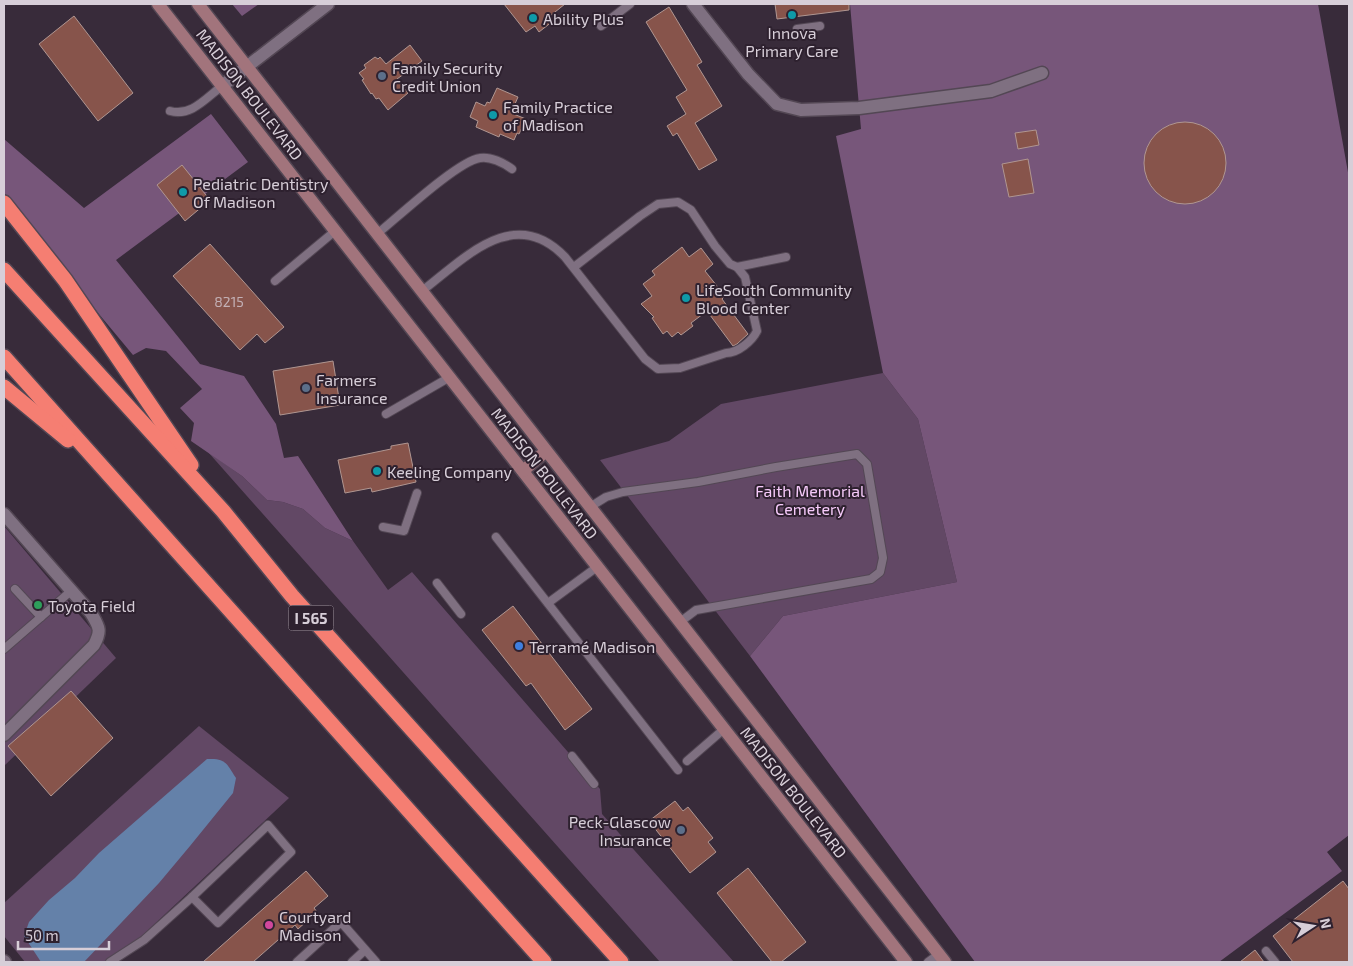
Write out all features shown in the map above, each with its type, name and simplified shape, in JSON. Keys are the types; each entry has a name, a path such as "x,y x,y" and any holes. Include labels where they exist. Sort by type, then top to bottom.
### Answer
{"highway":[{"path":"4,203 65,280 223,511"},
{"name":"I 565","path":"4,270 223,511 292,596 620,962"},
{"path":"4,357 544,962"},
{"path":"4,388 107,472"}],"main road":[{"name":"MADISON BOULEVARD","path":"158,4 906,962"},
{"name":"MADISON BOULEVARD","path":"198,4 680,622 937,960"},
{"path":"523,471 546,451"}],"street":[{"path":"222,86 328,4"},
{"path":"693,4 748,74 777,104 801,110 859,108 991,91 1042,73"},
{"path":"4,514 91,613 99,627 99,635 94,644 4,735"}],"lane":[{"path":"601,26 630,4"},
{"path":"797,29 820,26"},
{"path":"170,111 179,114 189,112 222,86"},
{"path":"377,234 441,181 470,160 482,157 504,163 512,169"},
{"path":"422,291 484,244 497,238 529,234 555,246 574,267 645,359 658,369 680,368 726,353 732,353 754,338 757,331 746,277 737,267 730,264 720,252 691,210 678,202 658,204 574,267"},
{"path":"275,281 336,231"},
{"path":"737,267 786,258"},
{"path":"386,414 450,377"},
{"path":"590,507 606,498 623,492 698,482 857,454 867,464 883,558 880,572 871,580 696,610 680,622"},
{"path":"383,527 404,532 417,493"},
{"path":"496,536 678,770"},
{"path":"548,603 597,567"},
{"path":"436,584 460,614"},
{"path":"15,590 41,617"},
{"path":"4,648 71,591"},
{"path":"687,761 724,729"},
{"path":"572,756 594,784"},
{"path":"110,962 144,940 192,898 268,825 292,852 218,923 192,898"},
{"path":"297,962 341,922 376,962"},
{"path":"352,962 365,950"},
{"path":"1266,951 1275,962"}],"green space":[{"name":"Faith Memorial Cemetery","path":"883,373 918,419 957,582 783,616 750,656 600,460 669,441 721,404"},
{"path":"208,452 242,476 267,500 283,502 303,509 325,528 353,541 388,590 412,572 600,789 602,814 734,962 660,962"},
{"name":"Toyota Field","path":"4,526 116,658 4,766"},
{"path":"199,726 289,798 114,962 25,962 4,936 4,903"}],"shaded area":[{"path":"232,4 259,4 242,16"},
{"path":"850,4 1318,4 1349,178 1349,835 1327,852 1342,871 1219,962 975,962 750,656 783,616 957,582 918,419 883,373 836,136 861,129"},
{"path":"211,114 248,162 116,260 200,364 244,376 276,424 284,458 298,456 353,541 325,528 303,509 283,502 267,500 242,476 191,441 194,423 180,408 202,389 166,351 146,348 133,355 44,248 4,196 4,139 84,208"}],"water":[{"path":"207,759 218,759 225,762 236,778 233,793 190,846 159,883 84,962 41,962 24,936 29,922 49,900 75,878 99,853"}],"building":[{"name":"Ability Plus","path":"504,4 565,4 550,16 553,21 539,32 535,26 526,32"},
{"name":"Innova Primary Care","path":"775,4 849,4 849,10 777,19"},
{"path":"669,7 702,62 697,65 722,106 695,123 717,160 699,170 677,133 673,136 667,126 686,114 676,97 687,90 646,22"},
{"path":"74,16 133,93 98,121 39,44"},
{"name":"Family Security Credit Union","path":"410,45 422,61 397,79 408,93 388,110 379,98 376,99 371,94 359,73 366,68 364,65 375,57 378,59 380,57 386,64"},
{"name":"Family Practice of Madison","path":"497,88 518,97 511,113 526,119 514,140 500,134 499,137 476,127 478,121 470,117 476,102 485,106 487,102 490,103"},
{"path":"1185,122 1201,126 1214,134 1222,147 1226,163 1222,179 1214,192 1201,200 1185,204 1169,200 1156,192 1148,179 1144,163 1148,147 1156,134 1169,126"},
{"path":"1036,130 1039,145 1018,149 1015,133"},
{"path":"1028,159 1034,193 1009,197 1002,164"},
{"name":"Pediatric Dentistry Of Madison","path":"182,165 210,200 185,221 157,185"},
{"path":"210,244 284,327 265,343 257,334 240,350 173,276"},
{"name":"LifeSouth Community Blood Center","path":"682,247 689,257 701,248 713,264 705,271 725,296 722,299 748,334 737,344 733,346 707,311 691,323 693,326 681,335 678,332 672,337 667,331 663,334 652,318 654,317 641,304 652,296 643,284 655,275 652,271"},
{"name":"Farmers Insurance","path":"333,361 340,405 280,415 273,371"},
{"name":"Keeling Company","path":"408,443 416,482 372,492 371,488 345,493 338,460 391,449 391,446"},
{"path":"513,606 592,709 565,730 531,683 526,686 482,630"},
{"path":"71,691 113,738 51,796 8,746"},
{"name":"Peck-Glascow Insurance","path":"675,801 683,811 688,807 713,838 708,842 716,852 690,873 649,821"},
{"path":"748,868 806,942 781,962 772,962 717,893"},
{"path":"306,871 328,896 314,908 317,912 298,929 295,925 253,962 203,962"},
{"path":"1343,881 1349,889 1349,962 1293,962 1273,936"},
{"path":"1255,950 1264,962 1240,962"}],"place":[{"name":"Innova Primary Care","path":"792,15"},
{"name":"Ability Plus","path":"533,18"},
{"name":"Family Security Credit Union","path":"382,76"},
{"name":"Family Practice of Madison","path":"493,115"},
{"name":"Pediatric Dentistry Of Madison","path":"183,192"},
{"name":"LifeSouth Community Blood Center","path":"686,298"},
{"name":"Farmers Insurance","path":"306,388"},
{"name":"Keeling Company","path":"377,471"},
{"name":"Toyota Field","path":"38,605"},
{"name":"Terramé Madison","path":"519,646"},
{"name":"Peck-Glascow Insurance","path":"681,830"},
{"name":"Courtyard Madison","path":"269,925"}]}
